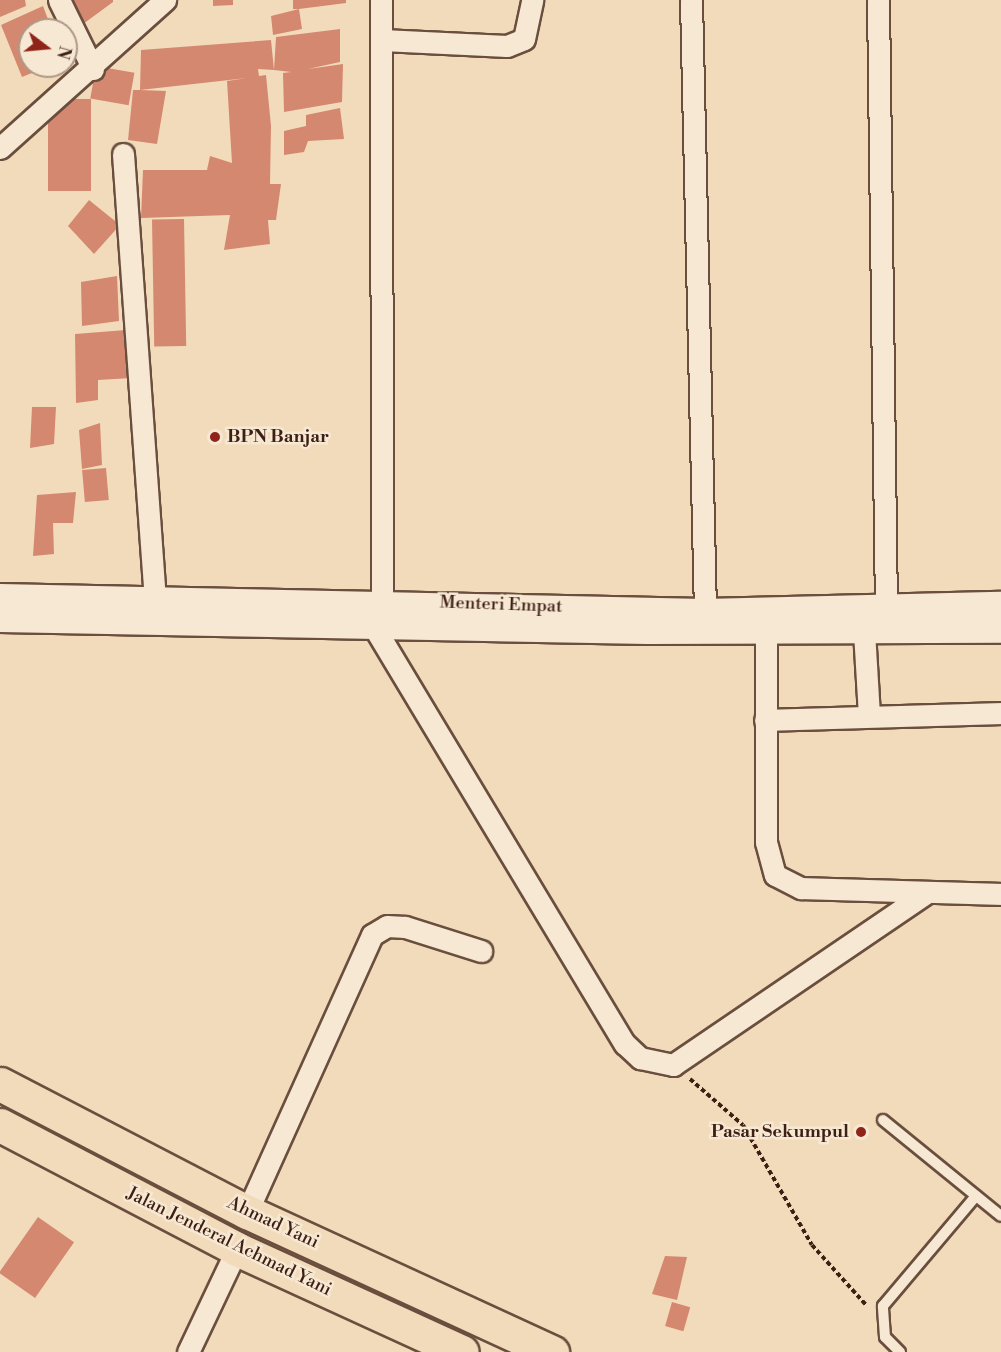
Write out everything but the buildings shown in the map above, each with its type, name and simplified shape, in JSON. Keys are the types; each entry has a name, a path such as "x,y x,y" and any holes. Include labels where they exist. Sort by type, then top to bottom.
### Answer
{"highway":[{"name":"Ahmad Yani","path":"0,1084 247,1212 552,1352"},
{"name":"Jalan Jenderal Achmad Yani","path":"0,1125 237,1249 462,1352"}],"street":[{"path":"59,0 93,69"},
{"path":"1,144 93,69 165,0"},
{"path":"381,0 382,602 374,627 625,1044 640,1058 673,1065 926,893"},
{"path":"382,40 507,46 524,39 532,0"},
{"path":"691,0 705,621"},
{"path":"868,714 878,623 878,0"},
{"path":"123,154 155,611"},
{"name":"Menteri Empat","path":"0,597 155,611 256,613 374,627 576,619 878,623 1001,630"},
{"name":"Menteri Empat","path":"256,613 382,602 576,619"},
{"name":"Menteri Empat","path":"705,621 766,628 878,623 1001,605"},
{"name":"Menteri Empat","path":"0,619 155,611"},
{"path":"766,628 766,842 775,876 801,888 1001,894"},
{"path":"765,720 868,714 1001,713"},
{"path":"247,1212 372,935 387,926 405,927 481,951"},
{"path":"188,1352 237,1249"}],"lane":[{"path":"882,1120 1001,1216"},
{"path":"900,1352 880,1321 883,1306 976,1196"}],"path":[{"path":"673,1065 743,1125 812,1245 880,1321"}],"place":[{"name":"BPN Banjar","path":"215,437"},
{"name":"Pasar Sekumpul","path":"861,1132"}]}
